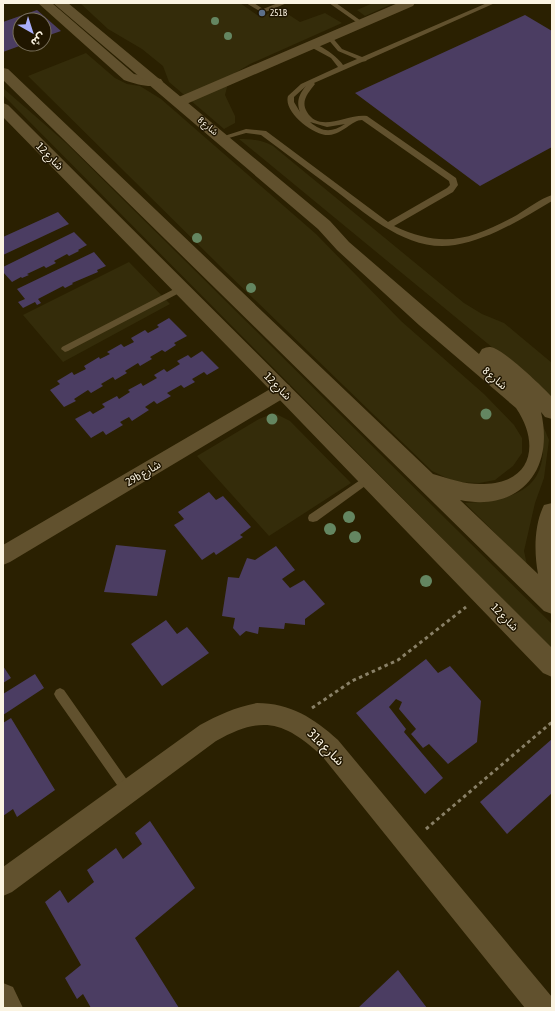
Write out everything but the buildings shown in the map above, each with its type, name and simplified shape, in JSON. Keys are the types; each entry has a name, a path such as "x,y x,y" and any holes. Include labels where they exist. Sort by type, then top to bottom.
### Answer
{"street":[{"path":"44,3 129,77 141,81 156,82"},
{"name":"شارع 8","path":"60,3 81,22 91,28 156,82 324,225 343,246 426,320 523,402 531,411 542,435 543,448 539,461 527,477 508,489 491,493 473,493 427,481"},
{"name":"شارع 8","path":"71,3 88,20 91,28"},
{"path":"179,102 409,3"},
{"path":"3,72 552,603"},
{"name":"شارع 12","path":"5,114 182,288 552,666"},
{"name":"شارع 8","path":"324,225 350,241 420,298 530,388 544,400 552,411"},
{"name":"29b شارع","path":"3,556 282,390"},
{"path":"552,512 547,536 546,556 552,583"},
{"name":"31a شارع","path":"3,883 227,721 249,714 272,714 294,720 314,732 330,748 543,1008"},
{"path":"3,997 9,1008"}],"lane":[{"path":"249,3 263,11 284,3"},
{"path":"332,3 362,23"},
{"path":"352,120 349,125 338,131 326,133 316,130 295,112 290,102 293,93 303,86 492,3"},
{"path":"329,37 340,50 364,60"},
{"path":"310,45 330,54 338,61 342,69"},
{"path":"315,81 301,97 301,106 306,115 317,123 326,125 361,117 367,119 451,178 454,183 450,190 388,226"},
{"path":"222,138 246,131 263,133 388,226 403,235 425,242 449,243 472,240 490,232 552,198"},
{"path":"65,349 182,288"},
{"path":"313,518 369,478"},
{"path":"60,694 128,792"}],"path":[{"path":"294,720 352,681 398,660 482,594"},
{"path":"409,844 552,722"}],"sand":[{"path":"80,3 240,3 260,17 280,9 300,22 325,13 342,23 250,64 235,73 228,83 225,95 235,116 235,123 224,129 169,82 163,66 142,49 108,29"},
{"path":"373,3 394,3 365,16 357,10"},
{"path":"86,53 115,78 127,84 140,86 161,99 316,234 401,321 484,394 514,425 522,438 522,453 513,466 495,480 479,483 455,482 432,471 225,271 28,76"},
{"path":"3,88 66,143 552,624 552,649 3,95"},
{"path":"239,139 256,140 273,146 464,303 482,314 504,323 552,363 552,400 493,348"},
{"path":"129,262 170,304 63,362 23,315"},
{"path":"274,413 290,421 351,483 269,536 197,456 259,419"},
{"path":"538,414 549,440 544,478 535,503 524,551 527,565 465,503 487,501 505,497 520,491 532,482 539,471 543,456 542,437"}],"place":[{"name":"251B","path":"262,13"}]}
